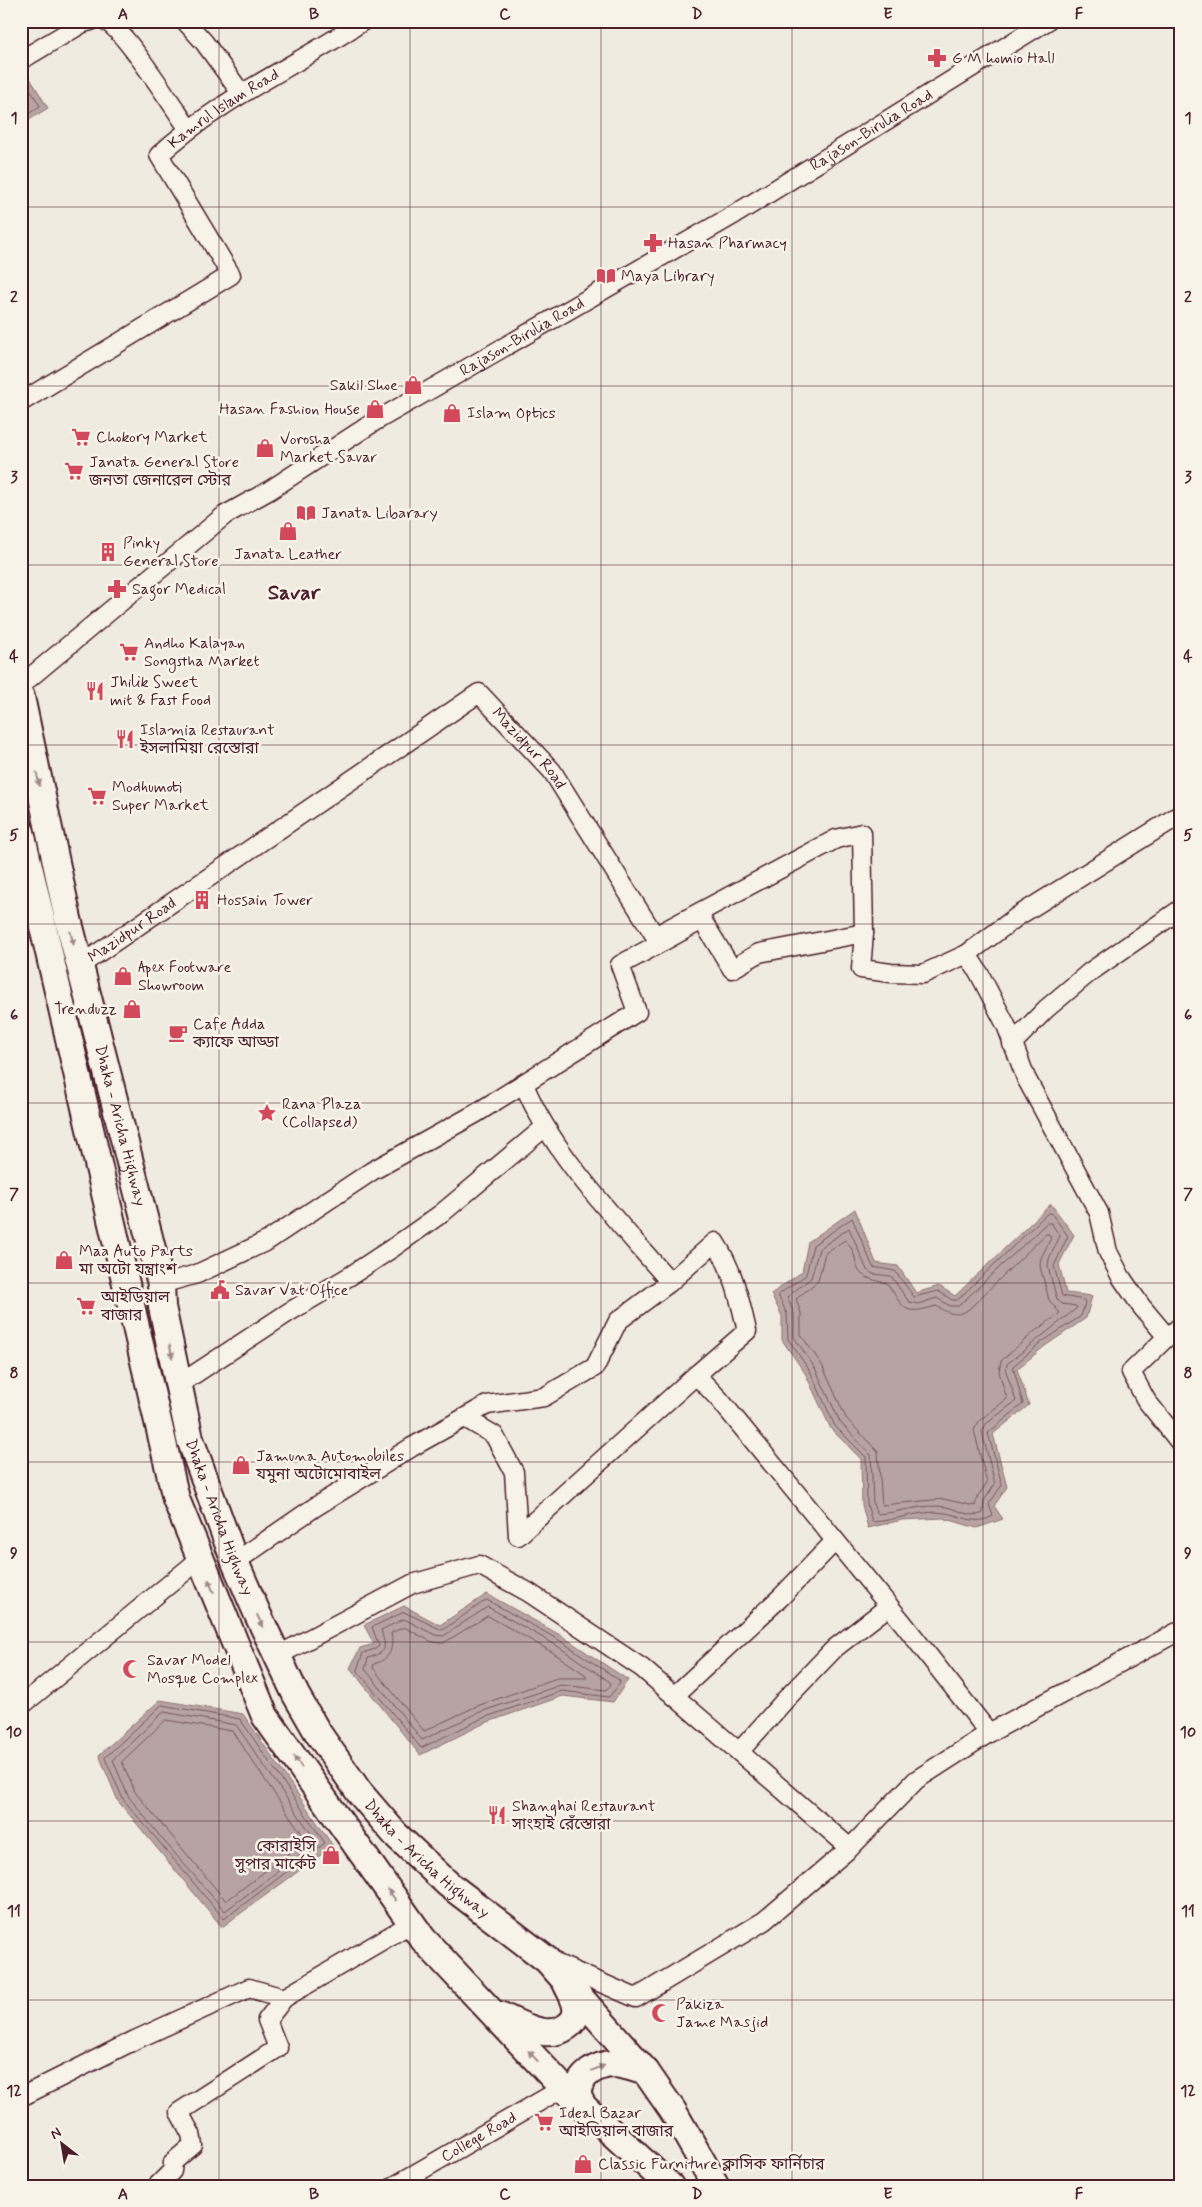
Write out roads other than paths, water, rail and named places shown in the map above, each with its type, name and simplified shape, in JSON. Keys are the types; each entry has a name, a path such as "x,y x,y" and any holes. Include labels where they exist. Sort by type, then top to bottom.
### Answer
{"highway":[{"name":"Dhaka - Aricha Highway","path":"21,697 79,966 161,1284 162,1307 190,1439 235,1562 277,1656 296,1695 338,1764 359,1792 396,1835 448,1884 547,1960 646,2072 673,2111 716,2186"},
{"name":"Dhaka - Aricha Highway","path":"21,832 176,1499 265,1716 423,1939 563,2088 670,2186"},
{"path":"491,2011 531,2029 546,2032 557,2031 568,2026 575,2017 577,2007 564,1980"},
{"path":"646,2072 623,2065 611,2064 598,2067 581,2081 577,2093 609,2147 647,2186"},
{"path":"688,2139 735,2186"}],"street":[{"path":"21,60 82,23 91,21"},
{"path":"106,21 113,25 123,37 188,128"},
{"path":"185,21 204,42 241,93"},
{"name":"Kamrul Islam Road","path":"21,402 231,275 159,155 188,128 241,93 362,21"},
{"name":"Rajason-Birulia Road","path":"21,686 225,515 270,490 374,422 738,213 1047,21"},
{"name":"Mazidpur Road","path":"79,966 480,693 552,771 655,936 836,839 862,834 864,933"},
{"path":"161,1284 198,1274 267,1241 372,1171 475,1114 637,1012 620,964 702,920 732,969 759,953 864,933 861,968 891,974 923,974 967,954 1018,916 1181,814"},
{"path":"1012,1044 1046,1009 1090,972 1181,909"},
{"path":"967,954 979,973 1026,1078 1098,1213 1108,1252 1121,1277 1141,1306 1167,1337"},
{"path":"524,1084 545,1127 586,1182 670,1282"},
{"path":"178,1385 289,1312 394,1248 442,1213 486,1174 545,1127"},
{"path":"235,1562 315,1507 412,1447 487,1405 544,1397 596,1367 618,1321 670,1282 715,1242 726,1259 740,1299 747,1331 696,1374 518,1536 514,1472 494,1435 465,1418"},
{"path":"1181,1326 1131,1372 1146,1400 1181,1444"},
{"path":"696,1374 719,1399 889,1606 989,1733"},
{"path":"674,1696 782,1596 835,1541"},
{"path":"21,1706 200,1559"},
{"path":"277,1656 412,1584 479,1565 528,1592 642,1668 850,1848"},
{"path":"739,1752 835,1648 889,1606"},
{"path":"547,1960 636,1998 764,1921 850,1848 916,1780 989,1733 1181,1630"},
{"path":"157,2186 172,2171 173,2162 193,2145 191,2134 179,2112 278,2048 267,2020 284,1998 412,1923"},
{"path":"21,2097 135,2040 250,1988 284,1998"},
{"name":"College Road","path":"394,2186 563,2088"}],"water":[{"path":"28,75 48,108 21,125 21,80"},
{"path":"1051,1204 1074,1235 1059,1264 1066,1293 1092,1296 1086,1318 1045,1346 1017,1369 1029,1405 993,1434 1007,1487 994,1506 1003,1519 977,1528 943,1518 902,1520 868,1528 862,1505 861,1459 831,1429 805,1373 782,1340 782,1316 771,1294 802,1272 808,1242 855,1209 876,1263 898,1266 916,1293 939,1286 955,1296"},
{"path":"487,1594 562,1636 628,1680 613,1702 563,1696 485,1723 420,1755 350,1668 360,1648 374,1644 364,1625 404,1606 440,1625"},
{"path":"160,1700 243,1714 333,1846 222,1927 118,1801 99,1755"}],"place":[{"name":"G M homio Hall","path":"937,58"},
{"name":"Hasan Pharmacy","path":"653,243"},
{"name":"Maya Library","path":"606,276"},
{"name":"Sakil Shoe","path":"413,385"},
{"name":"Hasan Fashion House","path":"375,409"},
{"name":"Islam Optics","path":"452,413"},
{"name":"Chokory Market","path":"81,437"},
{"name":"Vorosha Market Savar","path":"265,448"},
{"name":"Janata General Store জনতা জেনারেল স্টোর","path":"74,471"},
{"name":"Janata Libarary","path":"306,513"},
{"name":"Janata Leather","path":"288,531"},
{"name":"Pinky General Store","path":"108,552"},
{"name":"Sagor Medical","path":"117,589"},
{"name":"Andho Kalayan Songstha Market","path":"129,652"},
{"name":"Jhilik Sweet mit & Fast Food","path":"95,691"},
{"name":"Islamia Restaurant ইসলামিয়া রেস্তোরা","path":"125,739"},
{"name":"Modhumoti Super Market","path":"97,796"},
{"name":"Hossain Tower","path":"202,900"},
{"name":"Apex Footware Showroom","path":"123,976"},
{"name":"Trenduzz","path":"132,1009"},
{"name":"Cafe Adda ক্যাফে আড্ডা","path":"178,1033"},
{"name":"Rana Plaza (Collapsed)","path":"267,1113"},
{"name":"Maa Auto Parts মা অটো যন্ত্রাংশ","path":"64,1260"},
{"name":"Savar Vat Office","path":"220,1290"},
{"name":"আইডিয়াল বাজার","path":"86,1306"},
{"name":"Jamuna Automobiles যমুনা অটোমোবাইল","path":"241,1465"},
{"name":"Savar Model Mosque Complex","path":"132,1669"},
{"name":"Shanghai Restaurant সাংহাই রেঁস্তোরা","path":"497,1815"},
{"name":"কোরাইসি সুপার মার্কেট","path":"331,1855"},
{"name":"Pakiza Jame Masjid","path":"661,2013"},
{"name":"Ideal Bazar আইডিয়াল বাজার","path":"544,2122"},
{"name":"Classic Furniture ক্লাসিক ফার্নিচার","path":"583,2164"}],"district":[{"name":"Savar","path":"294,593"}]}
